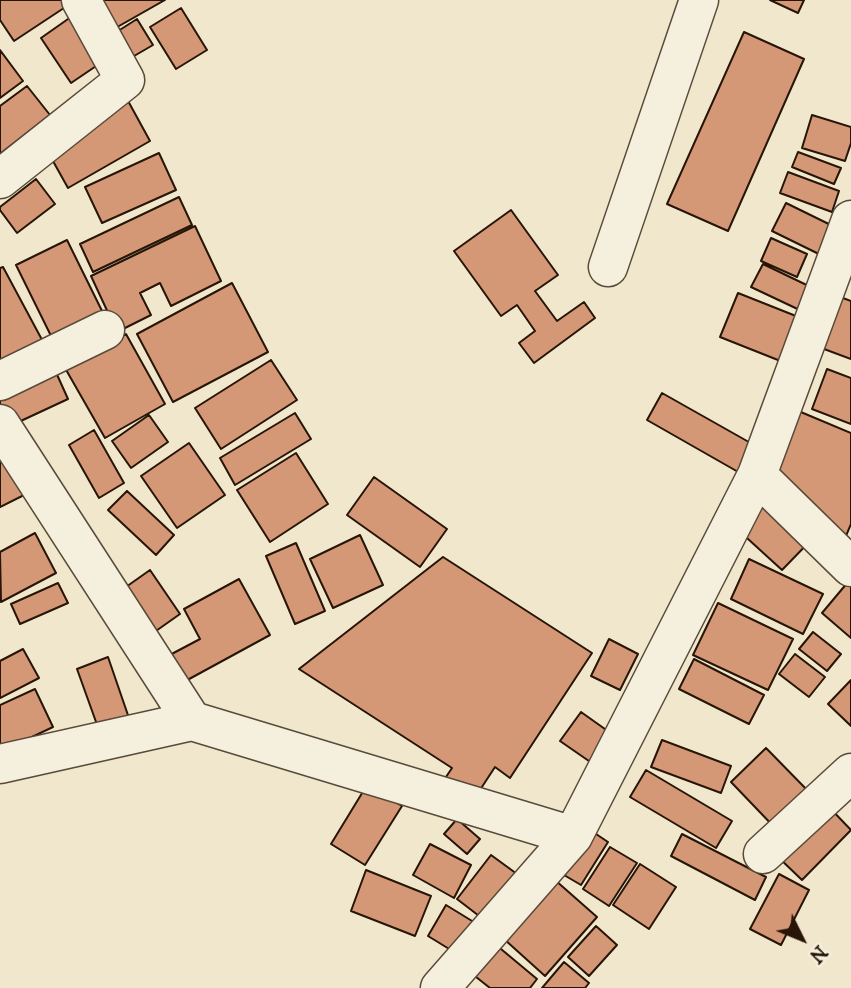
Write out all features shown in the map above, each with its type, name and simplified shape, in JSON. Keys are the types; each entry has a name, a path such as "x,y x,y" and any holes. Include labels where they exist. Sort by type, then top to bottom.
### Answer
{"street":[{"path":"0,180 125,80 81,0"},
{"path":"608,267 699,0"},
{"path":"440,988 573,836 757,475 851,220"},
{"path":"0,381 105,330"},
{"path":"0,424 192,721"},
{"path":"757,475 851,567"},
{"path":"0,764 192,721 573,836"},
{"path":"763,854 851,773"}],"building":[{"path":"0,0 73,2 14,41 0,20"},
{"path":"98,0 165,0 105,34"},
{"path":"770,0 804,0 798,13"},
{"path":"181,8 207,50 176,69 150,27"},
{"path":"78,12 108,58 71,83 41,38"},
{"path":"137,19 153,45 122,63 107,38"},
{"path":"744,32 804,59 728,231 667,204"},
{"path":"0,50 23,81 0,98"},
{"path":"27,86 50,115 0,154 0,106"},
{"path":"127,99 150,141 68,188 44,145"},
{"path":"812,115 851,127 851,143 845,161 802,148"},
{"path":"798,152 841,168 834,184 792,167"},
{"path":"159,153 176,190 102,223 85,187"},
{"path":"788,172 839,191 832,212 780,193"},
{"path":"36,179 55,204 17,233 0,207"},
{"path":"179,197 192,225 93,272 80,244"},
{"path":"786,203 841,230 827,258 772,231"},
{"path":"511,210 558,275 535,291 557,321 584,302 595,318 534,363 519,343 535,331 517,305 501,316 454,251"},
{"path":"195,226 221,281 171,306 160,283 140,293 151,315 117,332 91,276"},
{"path":"771,238 807,254 797,277 761,261"},
{"path":"67,240 107,321 56,346 16,265"},
{"path":"763,264 817,290 806,313 751,287"},
{"path":"3,267 48,351 0,377 0,268"},
{"path":"232,283 268,352 173,402 137,334"},
{"path":"738,293 806,320 788,364 720,337"},
{"path":"835,295 851,301 851,359 816,346"},
{"path":"126,334 165,404 105,438 65,368"},
{"path":"50,359 68,399 10,426 0,405 0,382"},
{"path":"271,360 297,400 221,449 195,408"},
{"path":"827,369 851,378 851,424 812,409"},
{"path":"662,393 763,450 747,477 647,420"},
{"path":"796,410 851,433 851,524 841,548 767,480"},
{"path":"295,413 311,439 235,485 220,458"},
{"path":"149,415 168,442 131,468 112,441"},
{"path":"94,430 124,483 99,498 69,445"},
{"path":"189,443 225,495 177,528 141,476"},
{"path":"296,453 328,504 270,542 237,490"},
{"path":"14,455 32,491 0,507 0,462"},
{"path":"374,477 447,529 420,567 347,515"},
{"path":"127,491 174,535 156,555 108,510"},
{"path":"769,494 815,536 782,570 736,528"},
{"path":"35,533 56,573 1,602 0,552"},
{"path":"360,535 383,585 333,608 310,559"},
{"path":"296,543 325,611 295,624 266,556"},
{"path":"443,557 592,653 510,778 495,767 476,796 446,777 452,768 299,669"},
{"path":"749,559 823,594 803,634 731,599"},
{"path":"150,570 180,614 146,638 116,594"},
{"path":"239,579 270,635 180,684 166,657 200,639 184,609"},
{"path":"848,582 851,584 851,638 822,613"},
{"path":"58,583 68,603 20,624 11,604"},
{"path":"718,603 793,639 768,690 693,655"},
{"path":"813,632 841,654 827,671 799,649"},
{"path":"609,639 638,654 620,690 591,676"},
{"path":"23,649 39,678 0,698 0,661"},
{"path":"795,654 825,677 809,697 779,674"},
{"path":"108,657 130,721 100,733 77,669"},
{"path":"694,659 764,695 749,724 679,689"},
{"path":"851,680 851,726 828,704"},
{"path":"35,689 53,727 0,752 0,705"},
{"path":"581,712 619,739 599,768 560,741"},
{"path":"662,740 731,766 721,793 651,767"},
{"path":"766,748 812,795 777,830 731,782"},
{"path":"646,770 732,821 716,848 630,797"},
{"path":"367,785 402,806 365,865 331,844"},
{"path":"827,805 851,830 802,880 777,856"},
{"path":"457,819 480,839 467,854 444,834"},
{"path":"593,832 608,842 581,885 564,875"},
{"path":"682,834 766,877 755,900 671,856"},
{"path":"430,844 471,865 454,898 413,875"},
{"path":"610,847 637,863 609,906 583,889"},
{"path":"491,855 517,874 483,919 457,899"},
{"path":"640,864 676,887 649,929 613,905"},
{"path":"366,870 431,896 415,936 351,911"},
{"path":"779,874 809,890 781,945 750,929"},
{"path":"555,880 597,917 545,976 504,939"},
{"path":"446,905 477,924 459,955 428,936"},
{"path":"596,926 617,945 589,976 568,957"},
{"path":"495,944 537,979 530,988 490,988 471,973"},
{"path":"564,962 589,983 585,988 542,988"}]}
